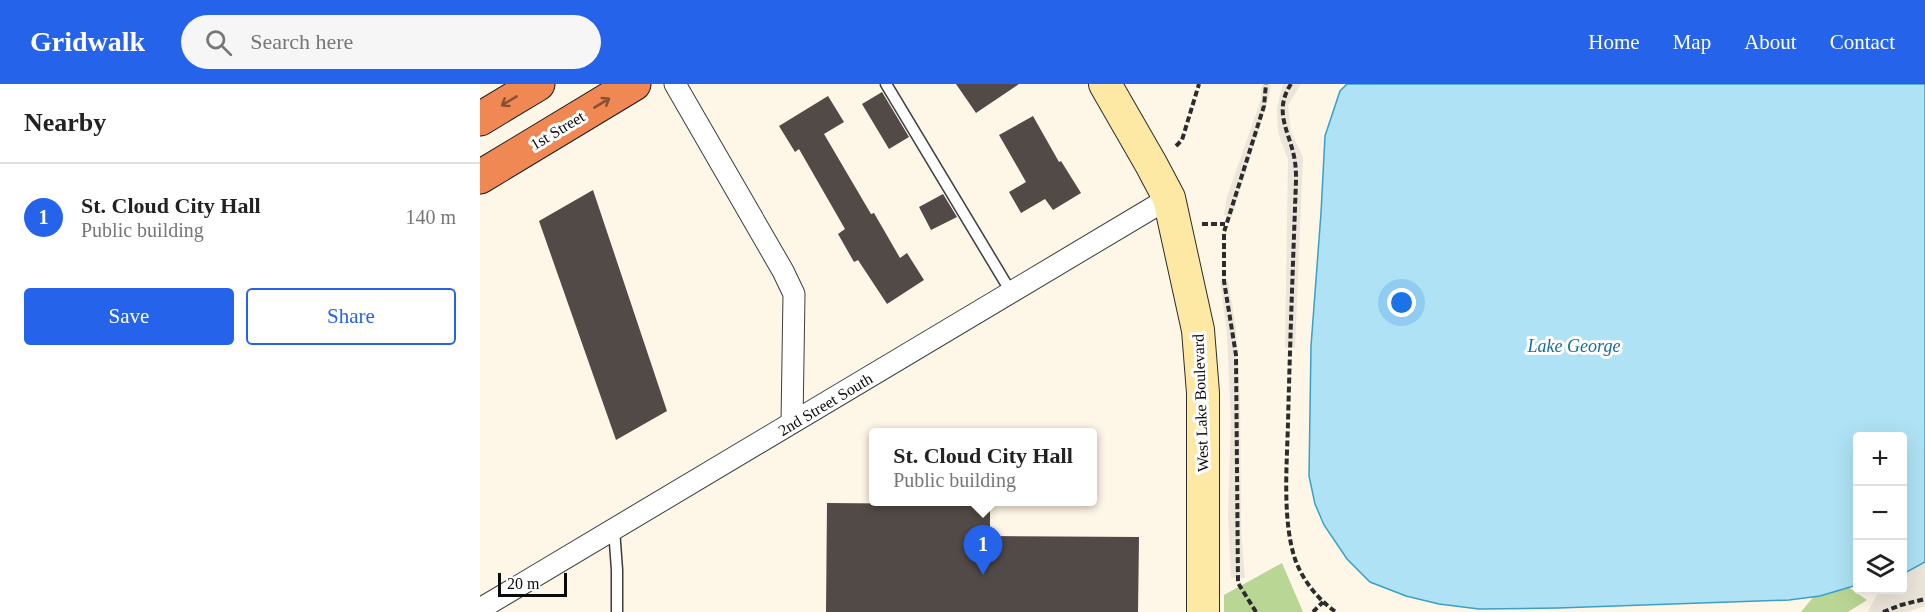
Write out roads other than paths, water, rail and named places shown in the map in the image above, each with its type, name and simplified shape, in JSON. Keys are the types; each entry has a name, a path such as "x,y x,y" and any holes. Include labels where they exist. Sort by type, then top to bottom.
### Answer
{"highway":[{"path":"480,119 538,84"},
{"name":"1st Street","path":"480,177 634,84"}],"street":[{"path":"675,84 794,294 792,423"},
{"name":"West Lake Boulevard","path":"1104,84 1169,198 1198,330 1203,393 1203,612"},
{"name":"2nd Street South","path":"480,609 1169,198"}],"lane":[{"path":"886,84 1011,292"},
{"path":"614,529 617,612"}],"water":[{"name":"Lake George","path":"1347,84 1925,84 1925,562 1907,572 1907,432 1853,432 1853,586 1820,596 1789,600 1479,609 1439,604 1406,596 1370,582 1347,559 1324,525 1315,504 1309,476 1311,346 1325,136 1340,91"}],"place":[{"name":"St. Cloud City Hall","path":"983,575"}]}
